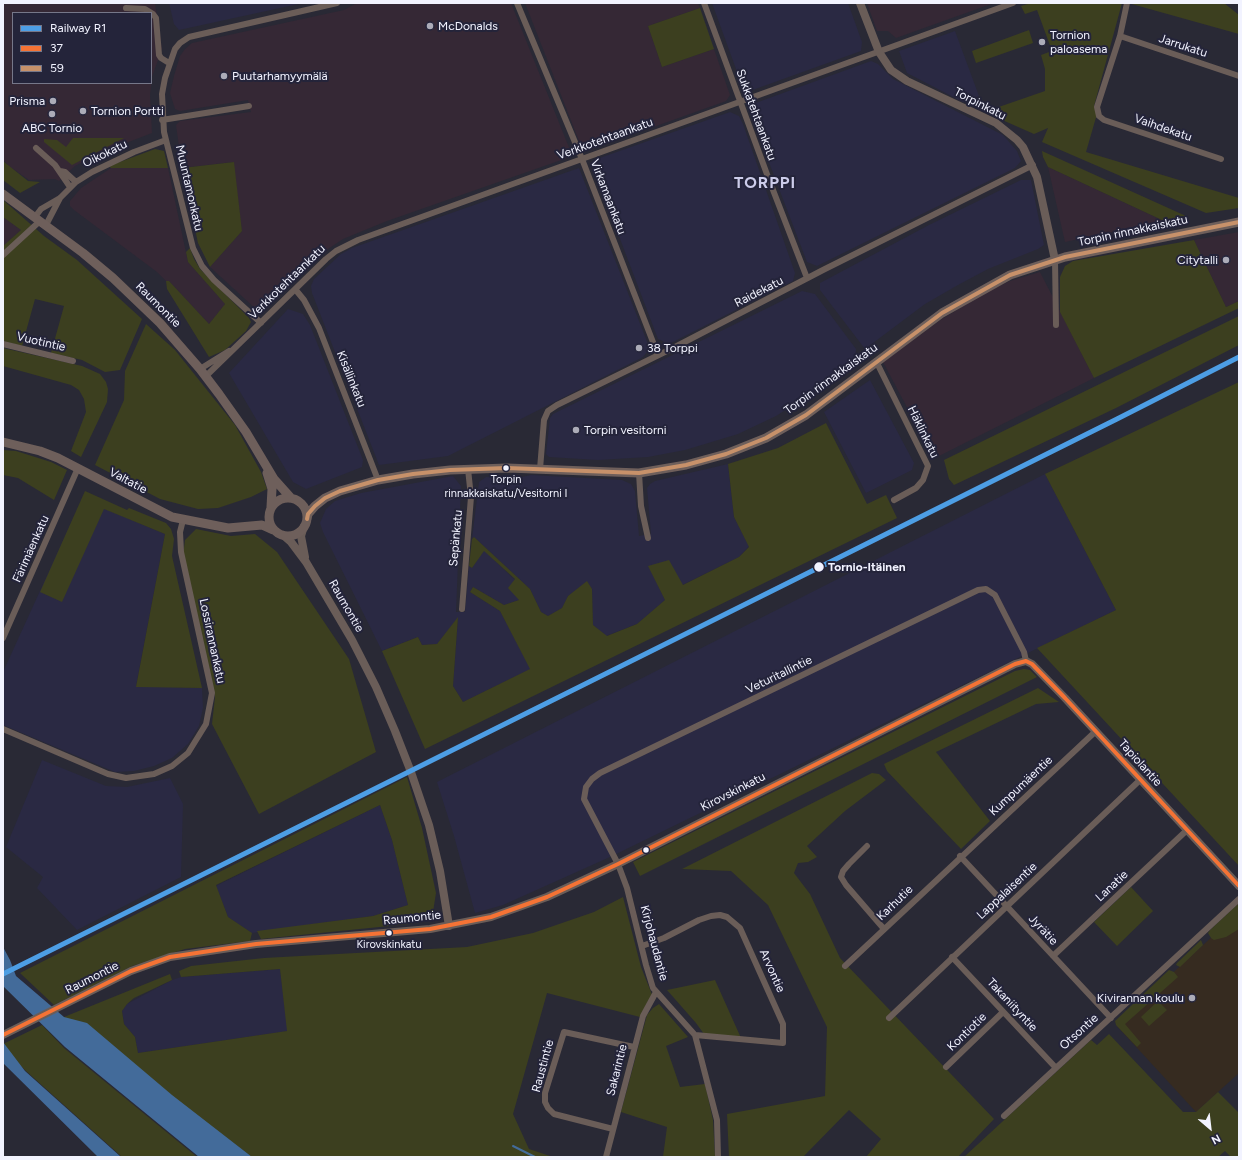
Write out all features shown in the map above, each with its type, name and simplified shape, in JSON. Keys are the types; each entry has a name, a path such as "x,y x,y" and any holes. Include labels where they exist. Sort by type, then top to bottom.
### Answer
{"main road":[{"name":"Raumontie","path":"3,194 41,221 113,278 160,323 203,373 242,426 264,464 282,490 294,499"},
{"name":"Torpin rinnakkaiskatu","path":"294,499 305,501 325,498 340,491 378,480 413,474 468,469 540,469 639,473 686,465 726,454 766,438 806,415 932,320 962,301 1010,276 1055,260 1239,222"},
{"name":"Valtatie","path":"3,442 40,451 78,468 130,497 172,517 228,528 262,525 273,530"},
{"name":"Raumontie","path":"264,464 272,489 273,502 270,510"},
{"name":"Torpin rinnakkaiskatu","path":"305,522 310,512 325,498"},
{"path":"279,499 294,499 305,508 305,522 295,534 283,535 273,530 270,525 270,510 279,499"},
{"name":"Valtatie","path":"244,526 260,519 270,510"}],"street":[{"name":"Muuntamonkatu","path":"261,323 214,280 202,266 189,234 162,120 162,94 169,63 175,49 187,38 337,3"},
{"name":"Virkamaankatu","path":"517,3 582,159 658,355"},
{"name":"Sukkatehtaankatu","path":"704,3 807,278"},
{"name":"Torpinkatu","path":"860,3 879,52 891,70 906,81 996,123 1016,140 1033,165 1042,194 1055,260 1056,325"},
{"name":"Verkkotehtaankatu","path":"203,373 235,347 261,323 327,258 358,240 1013,3"},
{"path":"1120,36 1127,3"},
{"path":"126,8 145,9 150,12"},
{"path":"152,13 156,18 159,55 169,63"},
{"name":"Jarrukatu","path":"1120,36 1239,76"},
{"name":"Vaihdekatu","path":"1120,36 1097,107 1099,116 1111,122 1221,159"},
{"path":"162,120 249,106"},
{"name":"Oikokatu","path":"41,221 60,198 76,182 108,164 166,140"},
{"path":"36,148 60,171 60,174 70,187"},
{"name":"Raidekatu","path":"540,469 543,423 548,411 557,405 1033,165"},
{"path":"60,171 65,172 76,182"},
{"name":"Oikokatu","path":"41,221 41,209 60,198"},
{"path":"3,255 41,221"},
{"name":"Kisällinkatu","path":"295,289 304,300 319,328 378,480"},
{"name":"Vuotintie","path":"3,344 73,361"},
{"name":"Verkkotehtaankatu","path":"203,373 235,347"},
{"name":"Häklinkatu","path":"876,361 928,466 923,480 916,488 894,500"},
{"name":"Färimäenkatu","path":"3,638 78,468"},
{"name":"Sepänkatu","path":"462,609 471,496 468,469"},
{"path":"639,473 641,506 648,538"},
{"name":"Lossirannankatu","path":"3,729 108,774 126,778 154,774 172,766 188,753 206,724 212,693 181,552 180,532 183,520"},
{"name":"Raumontie","path":"305,522 301,536 306,562"},
{"name":"Raumontie","path":"5,1035 131,971 170,957 188,953 256,944 430,929 449,926 440,871 429,825 411,772 376,687 352,640 306,562 291,542 283,535"},
{"name":"Veturitallintie","path":"618,864 584,799 586,786 600,773 978,590 986,589 995,595 1024,652 1023,662"},
{"name":"Kirovskinkatu","path":"449,926 491,917 547,897 618,864 1023,662"},
{"name":"Tapiolantie","path":"1023,662 1032,664 1096,731 1186,831 1239,886"},
{"name":"Kumpumäentie","path":"960,856 1096,731"},
{"name":"Lappalaisentie","path":"889,1018 1140,780"},
{"name":"Lanatie","path":"1053,956 1186,831"},
{"path":"867,846 843,871 841,877 846,885 884,929"},
{"name":"Jyrätie","path":"960,856 1111,1018"},
{"name":"Karhutie","path":"845,966 960,856"},
{"name":"Kirjohaudantie","path":"618,864 631,900 649,977 656,992 695,1035 717,1120 718,1157"},
{"name":"Otsontie","path":"1004,1116 1239,898"},
{"name":"Arvontie","path":"642,946 664,938 699,920 711,916 720,915 727,917 740,928 783,1024 783,1043 695,1035"},
{"name":"Takaniityntie","path":"952,957 1056,1068"},
{"name":"Sakarintie","path":"606,1157 643,1016 656,992"},
{"name":"Kontiotie","path":"946,1067 1003,1012"},
{"name":"Raustintie","path":"613,1129 554,1114 545,1102 545,1093 564,1032 634,1047"}],"shaded area":[{"path":"3,3 155,3 162,49 152,77 152,12 12,12 12,84 151,84 150,95 152,133 100,153 75,166 59,181 55,179 29,180 3,160"},
{"path":"169,3 303,3 179,30 174,24"},
{"path":"357,3 511,3 570,150 567,158 387,221 343,239 328,249 263,310 257,310 210,267 242,231 233,162 182,168 176,125 180,121 251,112 248,100 180,111 175,109 170,93 180,56 192,43 344,10"},
{"path":"525,3 698,3 700,8 648,26 662,67 714,49 730,95 726,101 589,150 581,146"},
{"path":"712,3 848,3 862,42 861,51 747,92 744,91"},
{"path":"867,3 994,3 896,38 888,31 877,31"},
{"path":"955,31 979,96 963,102 907,73 899,51"},
{"path":"871,61 878,64 893,79 1003,135 1017,151 1021,161 1015,168 817,266 807,262 749,110 750,105"},
{"path":"730,112 739,116 743,124 795,273 793,281 669,344 658,339 592,165 594,160"},
{"path":"1048,167 1164,221 1065,242"},
{"path":"111,168 168,168 188,262 225,304 209,324 169,281 166,281 157,272 70,206 70,201 81,188"},
{"path":"579,168 648,344 647,352 643,357 448,456 379,465 312,293 311,286 314,279 341,254 352,248"},
{"path":"1021,180 1031,180 1044,245 1038,249 988,269 925,304 865,349 820,290 820,283 929,225"},
{"path":"3,217 21,230 3,246"},
{"path":"1239,232 1239,301 1226,307 1194,240"},
{"path":"1040,272 1094,378 939,456 928,447 883,362 939,321 984,293 1010,281"},
{"path":"802,291 815,294 856,349 855,359 812,393 776,416 738,434 685,450 648,457 598,460 549,457 546,454 550,418 553,414"},
{"path":"288,309 303,314 310,325 363,460 362,467 306,489 293,482 229,373"},
{"path":"870,380 914,463 912,470 866,493 824,412"},
{"path":"728,464 734,517 749,546 739,557 682,585 649,566 665,600 637,624 606,636 593,625 592,589 587,582 568,596 562,608 548,616 541,612 530,589 474,537 472,539 479,482 486,477 518,478 531,475 622,480 631,484 635,491 639,536 651,534 647,488 650,484 655,481"},
{"path":"1045,474 1116,610 610,857 503,905 475,913 454,836 437,782"},
{"path":"453,476 461,486 456,612 465,612 469,566 472,568 484,550 515,580 519,600 504,605 473,587 470,592 500,611 531,669 463,702 453,686 458,618 437,644 422,645 418,637 382,651 323,532 320,523 326,509 335,501 361,493"},
{"path":"82,499 165,534 136,686 202,688 203,708 199,726 188,744 172,758 154,766 134,771 115,772 3,725 3,672"},
{"path":"42,760 106,786 127,787 170,778 183,804 181,877 77,930 37,888 43,877 6,847"},
{"path":"380,805 392,840 408,905 373,916 252,933 228,917 216,886"},
{"name":"Kivirannan koulu","path":"1239,912 1239,1073 1196,1112 1116,1025"},
{"path":"280,969 288,1031 138,1053 135,1037 124,1024 122,1011 127,1004 172,980 181,977"}],"green space":[{"path":"1031,3 1122,3 1094,106 1097,114 1086,152 1239,198 1239,208 1206,213 1042,142 1048,128 1034,134 991,115 993,109 1045,91 1045,69 1041,55 1052,51 1037,10 1025,14 1021,6"},
{"path":"1128,3 1224,3 1239,15 1239,34"},
{"path":"700,8 714,49 662,67 648,26"},
{"path":"1029,30 1033,43 976,63 972,51"},
{"path":"73,138 124,138 72,165 44,142 44,139 57,140 66,147"},
{"path":"155,149 164,151 168,168 111,168 109,166"},
{"path":"1042,151 1186,216 1164,221 1048,167"},
{"path":"3,161 28,181 40,182 20,193 3,180"},
{"path":"234,162 242,231 210,267 198,243 182,168"},
{"path":"3,200 44,236 77,260 142,319 120,370 105,372 82,360 51,353 64,306 35,299 22,346 3,341 3,246 21,230 3,217"},
{"path":"1194,240 1226,307 1239,301 1239,308 1094,378 1060,312 1060,277 1065,266 1073,261"},
{"path":"190,248 200,269 249,318 251,322 246,331 225,350 209,357 167,289 166,281 169,281 209,324 225,304 188,262 186,252"},
{"path":"1239,316 1239,345 1116,408 954,485 949,479 944,460"},
{"path":"146,324 175,350 235,425 261,472 267,489 251,497 218,508 198,509 160,499 95,465 124,400 125,371"},
{"path":"3,348 82,366 100,374 106,382 108,389 107,402 81,457 71,451 86,412 84,399 79,390 71,385 3,366"},
{"path":"1239,382 1239,866 1037,648 1116,610 1045,474"},
{"path":"826,423 867,504 886,495 897,518 425,749 382,651 418,637 422,645 437,644 458,617 453,686 463,702 530,669 500,611 470,592 473,587 504,605 519,600 508,588 515,579 484,551 472,568 469,566 472,539 474,537 530,589 541,612 548,616 562,608 568,596 587,581 592,589 593,625 607,636 637,624 665,600 648,566 669,560 683,585 739,557 749,547 734,517 728,464 778,448"},
{"path":"3,450 16,451 51,462 67,470 54,500 18,478 3,475"},
{"path":"85,491 127,510 129,508 166,523 171,529 174,539 172,556 202,688 136,687 165,534 104,509 62,602 40,592"},
{"path":"196,529 231,536 255,534 277,552 349,659 376,752 259,814 212,724 215,697 183,556 185,540"},
{"path":"1024,669 1030,670 1037,677 640,876 633,862 1015,671"},
{"path":"1038,688 1059,702 1036,704 936,752 990,821 961,849 887,771 884,764"},
{"path":"872,773 879,774 886,780 845,811 807,846 817,857 808,862 798,863 794,873 810,894 840,958 994,1119 958,1157 866,1157 881,1139 849,1110 803,1157 729,1157 727,1114 825,1096 827,1027 768,905 731,871 682,869"},
{"path":"407,777 422,828 436,893 432,918 409,924 261,939 257,931 373,916 408,905 392,840 380,805 216,885 228,917 252,933 250,941 185,949 132,966 54,1005 20,973"},
{"path":"1131,887 1153,911 1117,946 1094,922"},
{"path":"623,897 641,967 653,997 648,1001 640,1017 547,993 513,1114 529,1149 553,1157 252,1157 64,1017 170,974 172,980 134,998 122,1011 124,1024 135,1037 138,1053 287,1031 280,969 181,977 179,971 191,966 264,958 467,947 533,933 594,912"},
{"path":"1239,903 1239,929 1226,937 1214,940 1211,938 1208,933 1210,930"},
{"path":"1201,940 1203,945 1180,967 1176,965 1177,963"},
{"path":"1169,970 1174,972 1178,977 1125,1024 1141,1043 1137,1047 1116,1025 1115,1021"},
{"path":"715,980 741,1038 704,1034 667,990"},
{"path":"1158,1001 1167,1010 1149,1026 1141,1017"},
{"path":"659,1004 688,1037 666,1046 680,1087 705,1084 713,1120 715,1157 663,1157 667,1127 621,1112 647,1015"},
{"path":"42,1025 64,1048 197,1157 122,1157 26,1071 3,1048 3,1044"},
{"path":"1109,1034 1183,1112 1196,1112 1218,1092 1239,1113 1239,1157 1231,1157 1225,1151 1218,1157 964,1157 1091,1040 1097,1045"}],"water":[{"path":"3,947 16,976 64,1017 87,1023 172,1095 252,1157 199,1157 65,1047 3,986"},
{"path":"3,1042 25,1071 121,1157 98,1157 3,1063"}],"waterway":[{"path":"513,1146 535,1157"}],"railway":[{"path":"1117,419 1239,357"}],"rail line":[{"name":"R1","path":"3,974 1239,357"}],"transit line":[{"name":"59","path":"307,519 308,514 315,506 325,498 340,491 378,480 413,474 450,470 507,468 639,473 686,465 726,454 766,438 806,415 942,313 1010,275 1065,257 1239,222"},
{"name":"37","path":"3,1035 131,971 170,957 256,944 430,929 491,917 547,897 618,864 1015,664 1026,661 1032,664 1065,698 1239,886"}],"place":[{"name":"McDonalds","path":"430,26"},
{"name":"Tornion paloasema","path":"1042,42"},
{"name":"Puutarhamyymälä","path":"224,76"},
{"name":"Prisma","path":"53,101"},
{"name":"Tornion Portti","path":"83,111"},
{"name":"ABC Tornio","path":"52,114"},
{"name":"Citytalli","path":"1226,260"},
{"name":"38 Torppi","path":"639,348"},
{"name":"Torpin vesitorni","path":"576,430"},
{"name":"Torpin rinnakkaiskatu/Vesitorni I","path":"506,468"},
{"name":"Tornio-Itäinen","path":"819,567"},
{"name":"Kirovskinkatu","path":"389,933"},
{"name":"Kivirannan koulu","path":"1192,998"}],"district":[{"name":"TORPPI","path":"765,183"}]}
